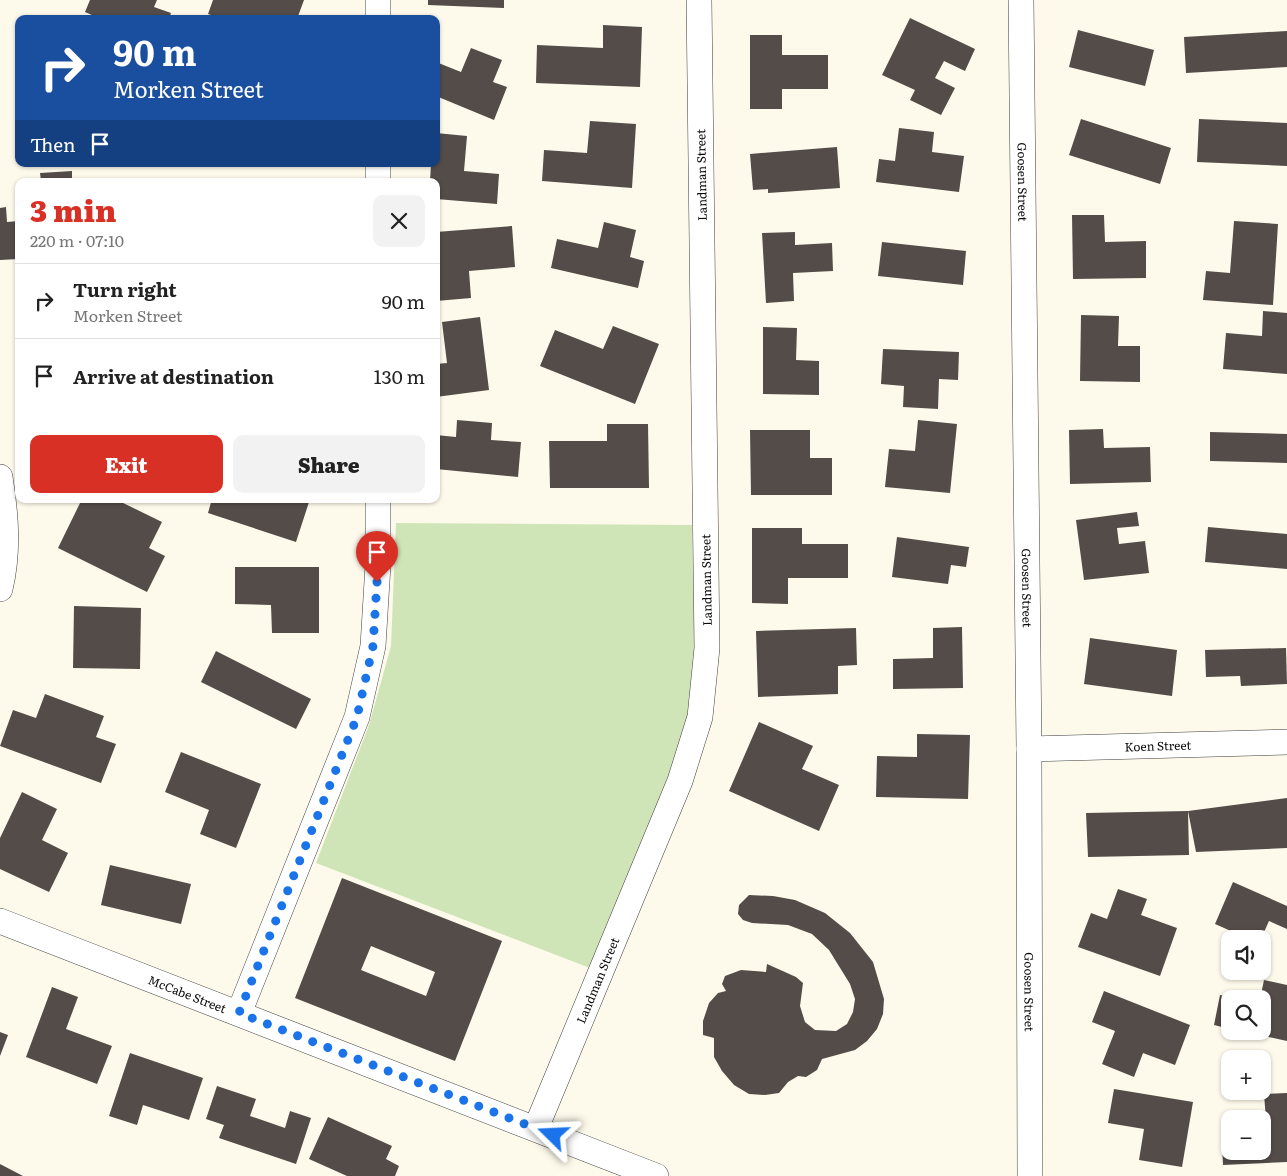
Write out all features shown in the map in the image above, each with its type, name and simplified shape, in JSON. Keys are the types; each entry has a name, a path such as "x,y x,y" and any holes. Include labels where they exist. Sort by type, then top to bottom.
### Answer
{"street":[{"path":"378,0 378,15"},
{"name":"Landman Street","path":"536,1128 680,781 700,717 707,648 699,0"},
{"name":"Goosen Street","path":"1022,0 1029,749 1030,1176"},
{"path":"0,477 6,515 4,574 0,589"},
{"path":"239,1013 357,717 373,646 378,565 378,503"},
{"name":"Koen Street","path":"1029,749 1287,742"},
{"name":"McCabe Street","path":"0,921 656,1176"}],"green space":[{"path":"396,523 692,525 695,650 688,715 670,779 590,968 316,863 369,725 391,646"}],"building":[{"path":"90,0 157,0 154,7 171,13 170,15 92,15 85,12"},
{"path":"213,0 304,0 298,15 208,14"},
{"path":"428,0 504,0 504,8 428,5"},
{"path":"910,18 975,49 965,71 944,61 935,78 955,88 941,115 910,100 915,90 882,75"},
{"path":"603,25 642,27 640,87 536,83 537,45 603,48"},
{"path":"1078,30 1154,50 1145,86 1069,67"},
{"path":"1287,31 1287,67 1186,73 1184,37"},
{"path":"750,35 782,35 782,55 828,55 828,89 782,89 782,109 750,109"},
{"path":"471,48 502,60 493,82 507,87 494,120 440,98 440,64 461,72"},
{"path":"1081,119 1171,148 1160,184 1069,155"},
{"path":"1199,119 1287,123 1287,166 1197,162"},
{"path":"590,121 636,124 632,188 542,181 544,150 587,153"},
{"path":"899,128 934,132 932,152 964,156 959,192 876,182 879,159 895,161"},
{"path":"440,133 467,136 464,171 499,174 497,204 440,199 440,178 430,178 431,167 440,167"},
{"path":"837,147 840,188 768,193 768,189 753,190 750,154"},
{"path":"72,171 72,178 41,178 40,173"},
{"path":"6,207 7,222 15,221 15,259 0,260 0,208"},
{"path":"1072,215 1104,215 1105,242 1146,241 1146,278 1073,279"},
{"path":"1234,221 1278,224 1273,305 1203,300 1206,271 1230,273"},
{"path":"604,222 636,230 630,257 644,261 638,288 551,268 557,239 598,248"},
{"path":"512,226 515,267 469,271 471,298 440,301 440,232"},
{"path":"795,232 795,245 832,243 833,271 793,273 794,301 766,303 762,233"},
{"path":"882,242 966,251 963,285 878,276"},
{"path":"1263,311 1287,313 1287,374 1223,369 1226,333 1262,336"},
{"path":"1081,315 1119,316 1118,346 1140,346 1140,382 1080,381"},
{"path":"480,317 489,390 440,396 440,364 447,363 442,322"},
{"path":"613,326 659,344 635,404 540,366 555,330 603,349"},
{"path":"763,327 797,328 796,360 819,361 819,395 763,394"},
{"path":"883,349 959,352 958,380 939,379 938,409 903,407 904,386 881,384"},
{"path":"457,420 492,423 491,440 521,442 518,477 440,469 440,435 456,437"},
{"path":"918,420 957,424 950,493 885,487 889,449 915,451"},
{"path":"607,424 648,424 649,488 550,488 549,441 607,441"},
{"path":"1103,429 1104,448 1150,447 1151,482 1070,484 1069,430"},
{"path":"750,430 810,430 810,458 832,458 832,495 751,495"},
{"path":"1210,432 1287,434 1287,463 1210,461"},
{"path":"80,503 123,503 162,522 149,548 165,556 147,592 58,548"},
{"path":"211,503 309,503 296,542 208,513"},
{"path":"1137,512 1139,526 1117,528 1119,544 1145,541 1149,573 1084,580 1076,520"},
{"path":"1208,527 1287,534 1287,569 1205,562"},
{"path":"752,528 802,528 802,544 848,544 848,578 788,578 788,604 752,603"},
{"path":"897,537 969,547 966,567 951,565 948,584 892,577"},
{"path":"235,567 319,567 319,633 272,633 271,605 235,604"},
{"path":"74,606 141,608 140,669 73,668"},
{"path":"962,627 963,688 893,689 893,659 933,658 933,628"},
{"path":"856,628 857,665 838,666 838,694 758,697 756,631"},
{"path":"1090,638 1177,650 1172,696 1084,684"},
{"path":"1286,648 1287,684 1241,686 1240,676 1206,677 1205,650"},
{"path":"216,651 311,699 296,729 201,682"},
{"path":"45,694 104,716 96,737 116,744 101,783 0,746 13,710 36,718"},
{"path":"759,722 813,746 802,769 839,785 819,831 729,791"},
{"path":"917,734 970,735 968,799 876,797 877,756 917,757"},
{"path":"181,752 261,784 236,848 200,834 209,810 165,792"},
{"path":"22,792 57,809 42,840 68,853 49,892 0,869 0,838"},
{"path":"1287,798 1287,848 1196,852 1188,811"},
{"path":"1188,811 1189,855 1088,857 1086,813"},
{"path":"110,865 191,884 181,924 101,905"},
{"path":"342,878 502,941 455,1061 295,998","holes":["371,946 435,972 426,996 361,970"]},
{"path":"1233,882 1287,906 1287,929 1269,921 1265,930 1229,930 1215,924"},
{"path":"1118,889 1147,899 1141,915 1177,928 1160,976 1078,947 1091,913 1107,919"},
{"path":"749,895 773,896 795,900 825,913 850,933 873,962 884,999 883,1014 877,1029 867,1041 855,1050 822,1059 817,1070 806,1077 798,1076 788,1082 779,1093 765,1095 749,1094 734,1085 722,1071 714,1057 714,1038 703,1035 703,1021 709,1003 718,993 726,991 722,984 725,976 741,970 766,972 767,964 796,977 803,983 800,1006 805,1022 815,1030 836,1031 847,1024 853,1012 855,999 850,984 829,950 812,934 788,925 752,923 743,920 738,914 739,905"},
{"path":"1264,980 1287,985 1287,1041 1271,1037 1271,990 1262,990"},
{"path":"52,987 78,997 66,1029 112,1046 97,1084 26,1057"},
{"path":"1104,991 1190,1025 1175,1065 1143,1053 1134,1077 1102,1064 1115,1031 1092,1022"},
{"path":"1220,995 1221,995 1221,1027 1214,1025"},
{"path":"0,1032 8,1035 0,1056"},
{"path":"130,1053 203,1078 189,1120 143,1105 137,1125 109,1116"},
{"path":"217,1086 256,1099 250,1116 285,1128 290,1111 311,1118 296,1164 219,1138 224,1125 206,1119"},
{"path":"1114,1089 1193,1102 1182,1167 1139,1160 1144,1129 1108,1123"},
{"path":"1287,1093 1287,1162 1223,1165 1223,1160 1271,1160 1271,1110 1265,1110 1264,1100 1271,1100 1271,1094"},
{"path":"328,1117 392,1146 386,1159 399,1166 395,1176 347,1176 309,1159"},
{"path":"0,1164 23,1176 0,1176"}],"route":[{"path":"377,582 373,646 357,717 239,1013 553,1135"}]}
